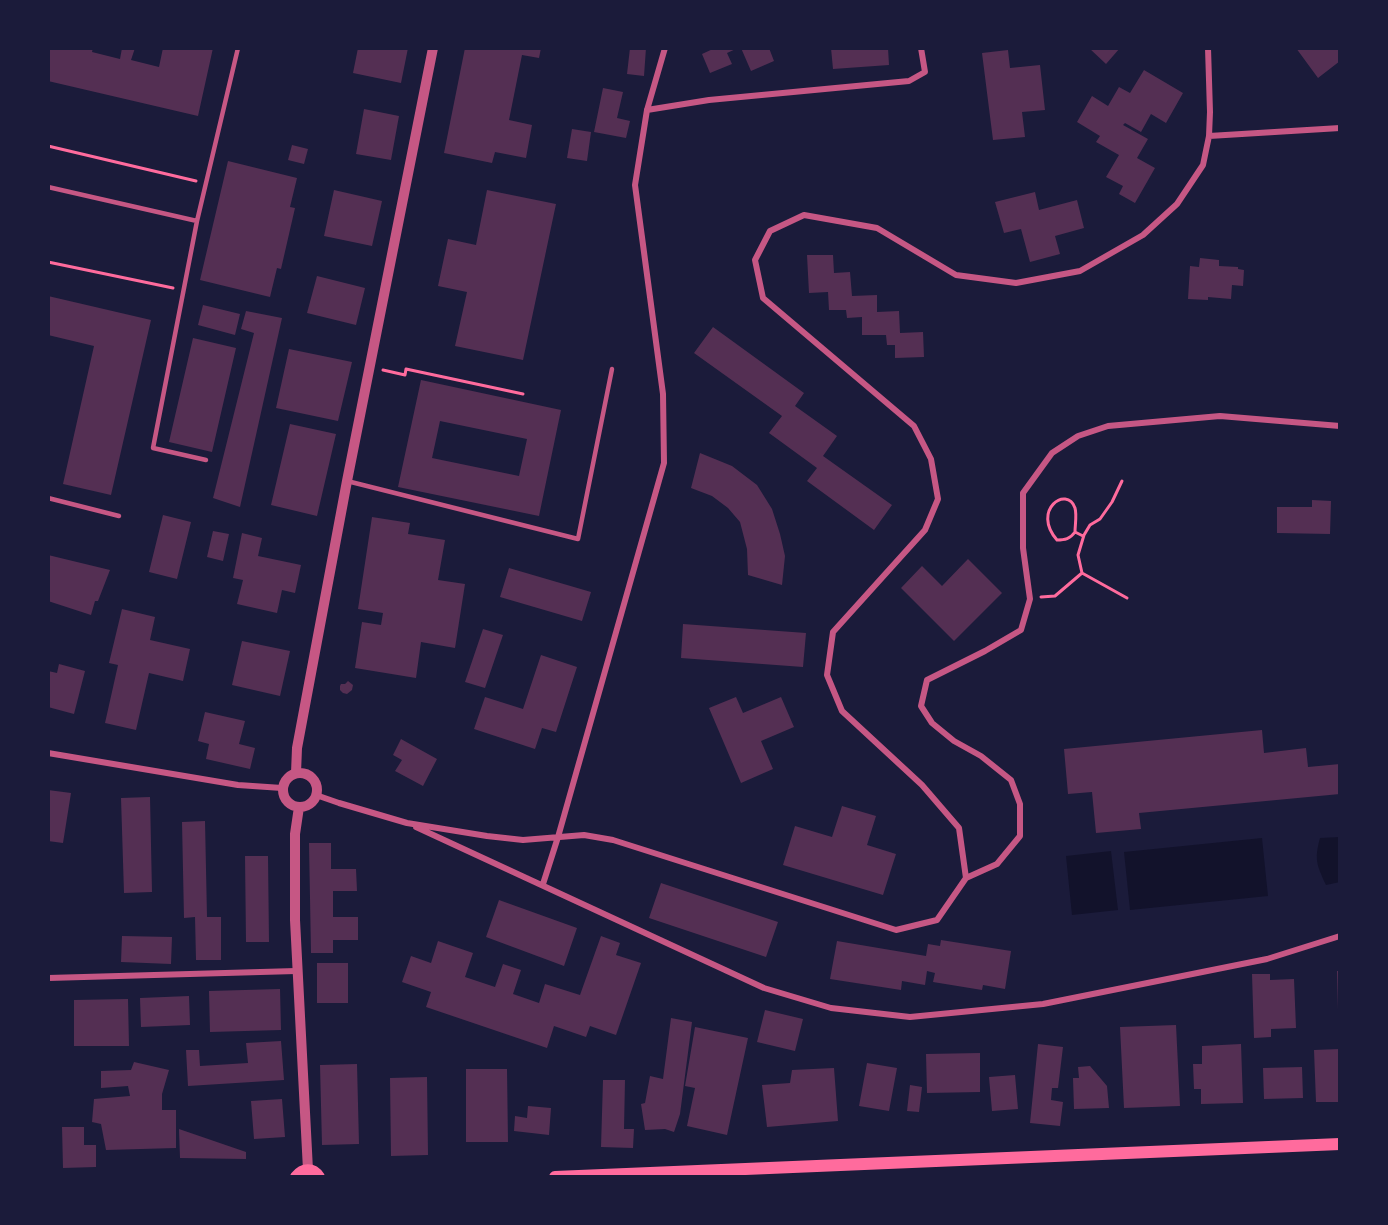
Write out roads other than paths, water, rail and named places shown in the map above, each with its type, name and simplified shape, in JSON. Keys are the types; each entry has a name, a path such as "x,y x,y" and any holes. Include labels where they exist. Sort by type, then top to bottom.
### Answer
{"main road":[{"path":"555,1177 1340,1144"},
{"path":"296,1177 308,1170 319,1177"}],"street":[{"path":"296,773 297,748 347,481 433,48"},
{"path":"543,884 664,463 663,393 635,186 647,110 665,48"},
{"path":"647,110 710,100 909,81 924,72 921,48"},
{"path":"966,878 959,828 922,784 843,711 827,675 833,632 924,530 938,499 931,459 914,426 763,298 756,260 770,231 804,215 877,228 956,275 1016,283 1080,271 1143,235 1177,204 1203,165 1209,136 1208,48"},
{"path":"1209,136 1340,129"},
{"path":"316,795 408,823 487,836 523,840 584,835 613,840 896,930 937,920 966,878 998,864 1020,836 1020,804 1011,780 981,756 954,741 932,723 921,706 927,680 1021,630 1030,599 1023,548 1023,493 1052,453 1078,436 1108,426 1220,416 1340,426"},
{"path":"48,753 238,785 282,788"},
{"path":"296,773 306,774 314,780 316,785 316,795 310,804 299,807 285,799 282,788 287,778 296,773"},
{"path":"299,807 295,834 296,972 308,1170"},
{"path":"408,823 764,988 831,1008 910,1017 1043,1004 1267,959 1340,936"},
{"path":"48,978 296,972"}],"lane":[{"path":"206,460 153,448 197,221 238,48"},
{"path":"48,187 197,221"},
{"path":"347,481 578,539 612,369"},
{"path":"48,498 119,516"}]}
